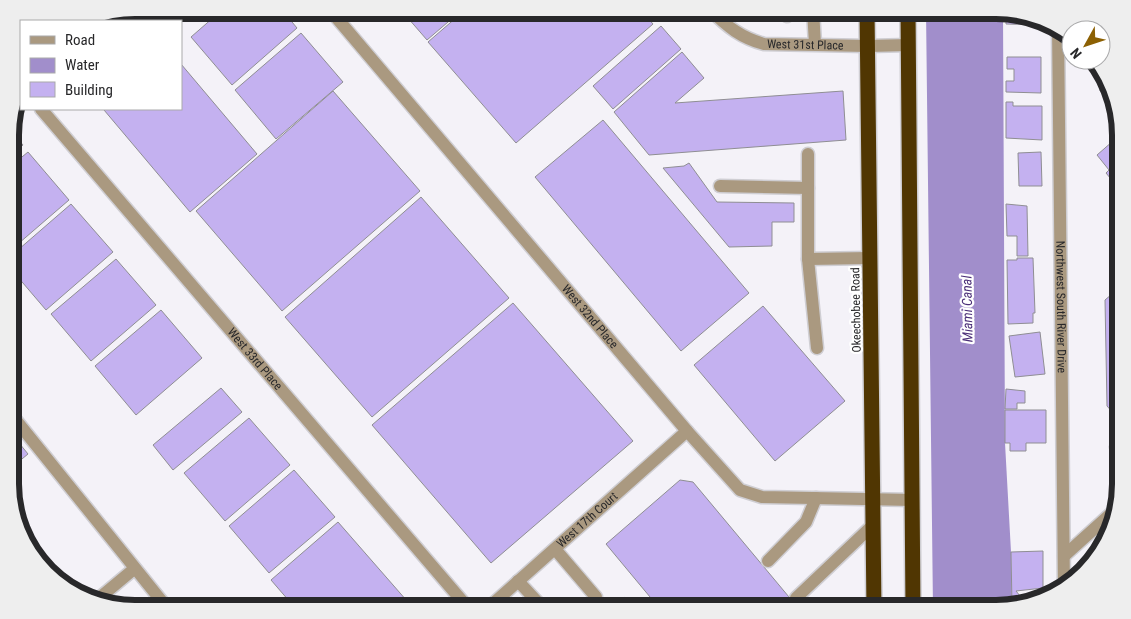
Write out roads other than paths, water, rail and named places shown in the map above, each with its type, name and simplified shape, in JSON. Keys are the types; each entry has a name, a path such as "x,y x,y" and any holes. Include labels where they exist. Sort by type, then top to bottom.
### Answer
{"highway":[{"name":"Okeechobee Road","path":"867,19 874,600"},
{"path":"908,19 914,600"}],"street":[{"name":"West 32nd Place","path":"338,19 687,431 740,490 762,497 912,500"},
{"name":"West 31st Place","path":"720,19 748,39 764,44 909,45"},
{"path":"814,19 815,44"},
{"name":"Northwest South River Drive","path":"1058,37 1064,578"},
{"name":"West 33rd Place","path":"42,110 461,600"},
{"path":"808,154 808,259 817,348"},
{"path":"720,186 808,188"},
{"path":"808,259 870,258"},
{"path":"19,424 160,600"},
{"name":"West 17th Court","path":"496,600 687,431"},
{"path":"768,561 806,522 816,498"},
{"path":"1064,556 1107,517"},
{"path":"796,598 873,525"},
{"path":"555,549 596,597"},
{"path":"103,595 134,569"},
{"path":"518,581 536,600"}],"water":[{"name":"Miami Canal","path":"926,19 1003,19 1005,443 1012,599 933,600"}]}
